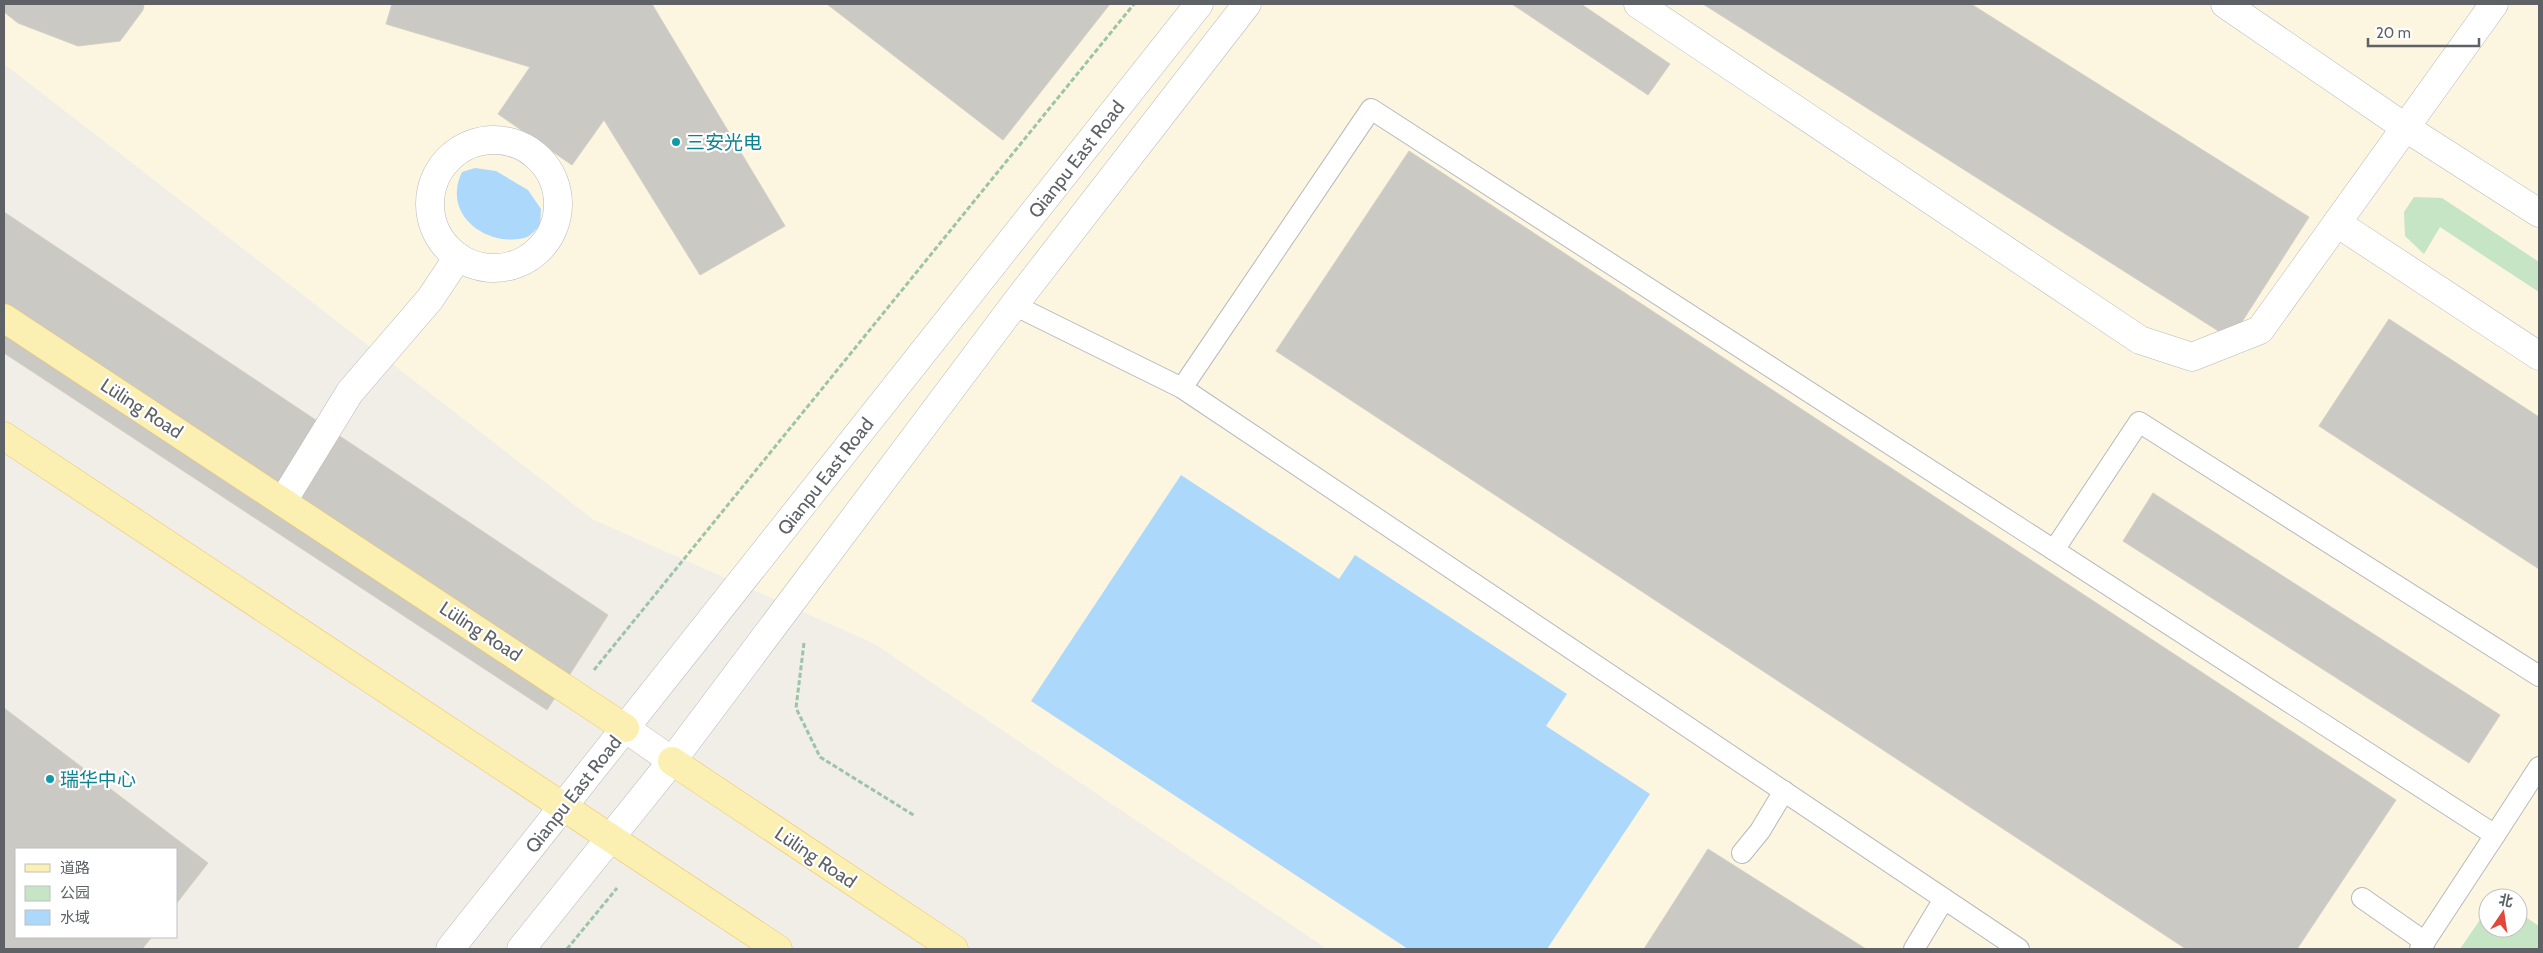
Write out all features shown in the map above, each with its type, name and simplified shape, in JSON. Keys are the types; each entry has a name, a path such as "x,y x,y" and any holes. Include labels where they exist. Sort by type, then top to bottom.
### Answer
{"main road":[{"name":"Lüling Road","path":"4,318 284,501 625,728"},
{"path":"4,436 778,949"},
{"name":"Lüling Road","path":"672,761 954,949"}],"street":[{"name":"Qianpu East Road","path":"450,949 1200,4"},
{"path":"521,949 672,761 1014,305 1247,4"},
{"path":"1638,4 2140,340 2192,357 2260,330 2494,4"},
{"path":"2225,4 2406,128 2539,213"},
{"path":"486,140 509,142 531,151 547,167 556,187 559,209 549,238 539,251 520,263 500,268 478,266 458,257 442,241 436,230 430,209 431,192 438,171 448,160 466,146 486,140"},
{"path":"2337,223 2539,356"},
{"path":"284,501 350,392 430,299 458,257"},
{"name":"Lüling Road","path":"625,728 672,761"}],"lane":[{"path":"1182,388 1371,110 2495,835"},
{"path":"1014,305 1182,388 2019,949"},
{"path":"2054,550 2139,422 2539,676"},
{"path":"2362,898 2423,946 2539,767"},
{"path":"1742,854 1760,830 1784,791"},
{"path":"1914,949 1944,899"}],"path":[{"path":"575,694 1134,4"},
{"path":"807,638 802,646 796,708 820,756 915,816"},
{"path":"567,949 617,888"}],"shaded area":[{"path":"4,4 2539,4 2539,949 1327,949 873,643 594,520 4,64"}],"green space":[{"path":"2414,197 2442,198 2539,262 2539,292 2440,227 2424,254 2405,236 2404,212"},
{"path":"2528,919 2539,926 2539,949 2460,949 2478,923 2478,938 2528,938"}],"water":[{"path":"475,168 496,171 528,190 541,209 540,225 529,236 512,240 490,236 480,231 464,216 457,196 458,184 462,172"},
{"path":"1181,475 1339,579 1355,555 1567,694 1546,726 1650,794 1547,949 1408,949 1031,701"}],"building":[{"path":"4,4 144,4 143,10 120,41 78,46 18,23 4,12"},
{"name":"三安光电","path":"392,4 652,4 785,226 700,275 604,120 572,165 498,114 530,67 386,24"},
{"path":"827,4 1110,4 1003,140"},
{"path":"1512,4 1581,4 1670,64 1648,95"},
{"path":"1703,4 1971,4 2309,217 2231,339"},
{"path":"1409,151 2396,800 2297,949 2186,949 1276,351"},
{"path":"4,212 608,615 547,710 4,353"},
{"path":"2389,319 2539,417 2539,569 2319,426"},
{"path":"2153,493 2500,715 2469,763 2123,541"},
{"name":"瑞华中心","path":"4,708 208,863 178,901 178,848 15,848 15,938 151,938 142,949 4,949"},
{"path":"1708,849 1866,949 1644,949"}],"place":[{"name":"三安光电","path":"676,142"},
{"name":"瑞华中心","path":"50,779"}]}
